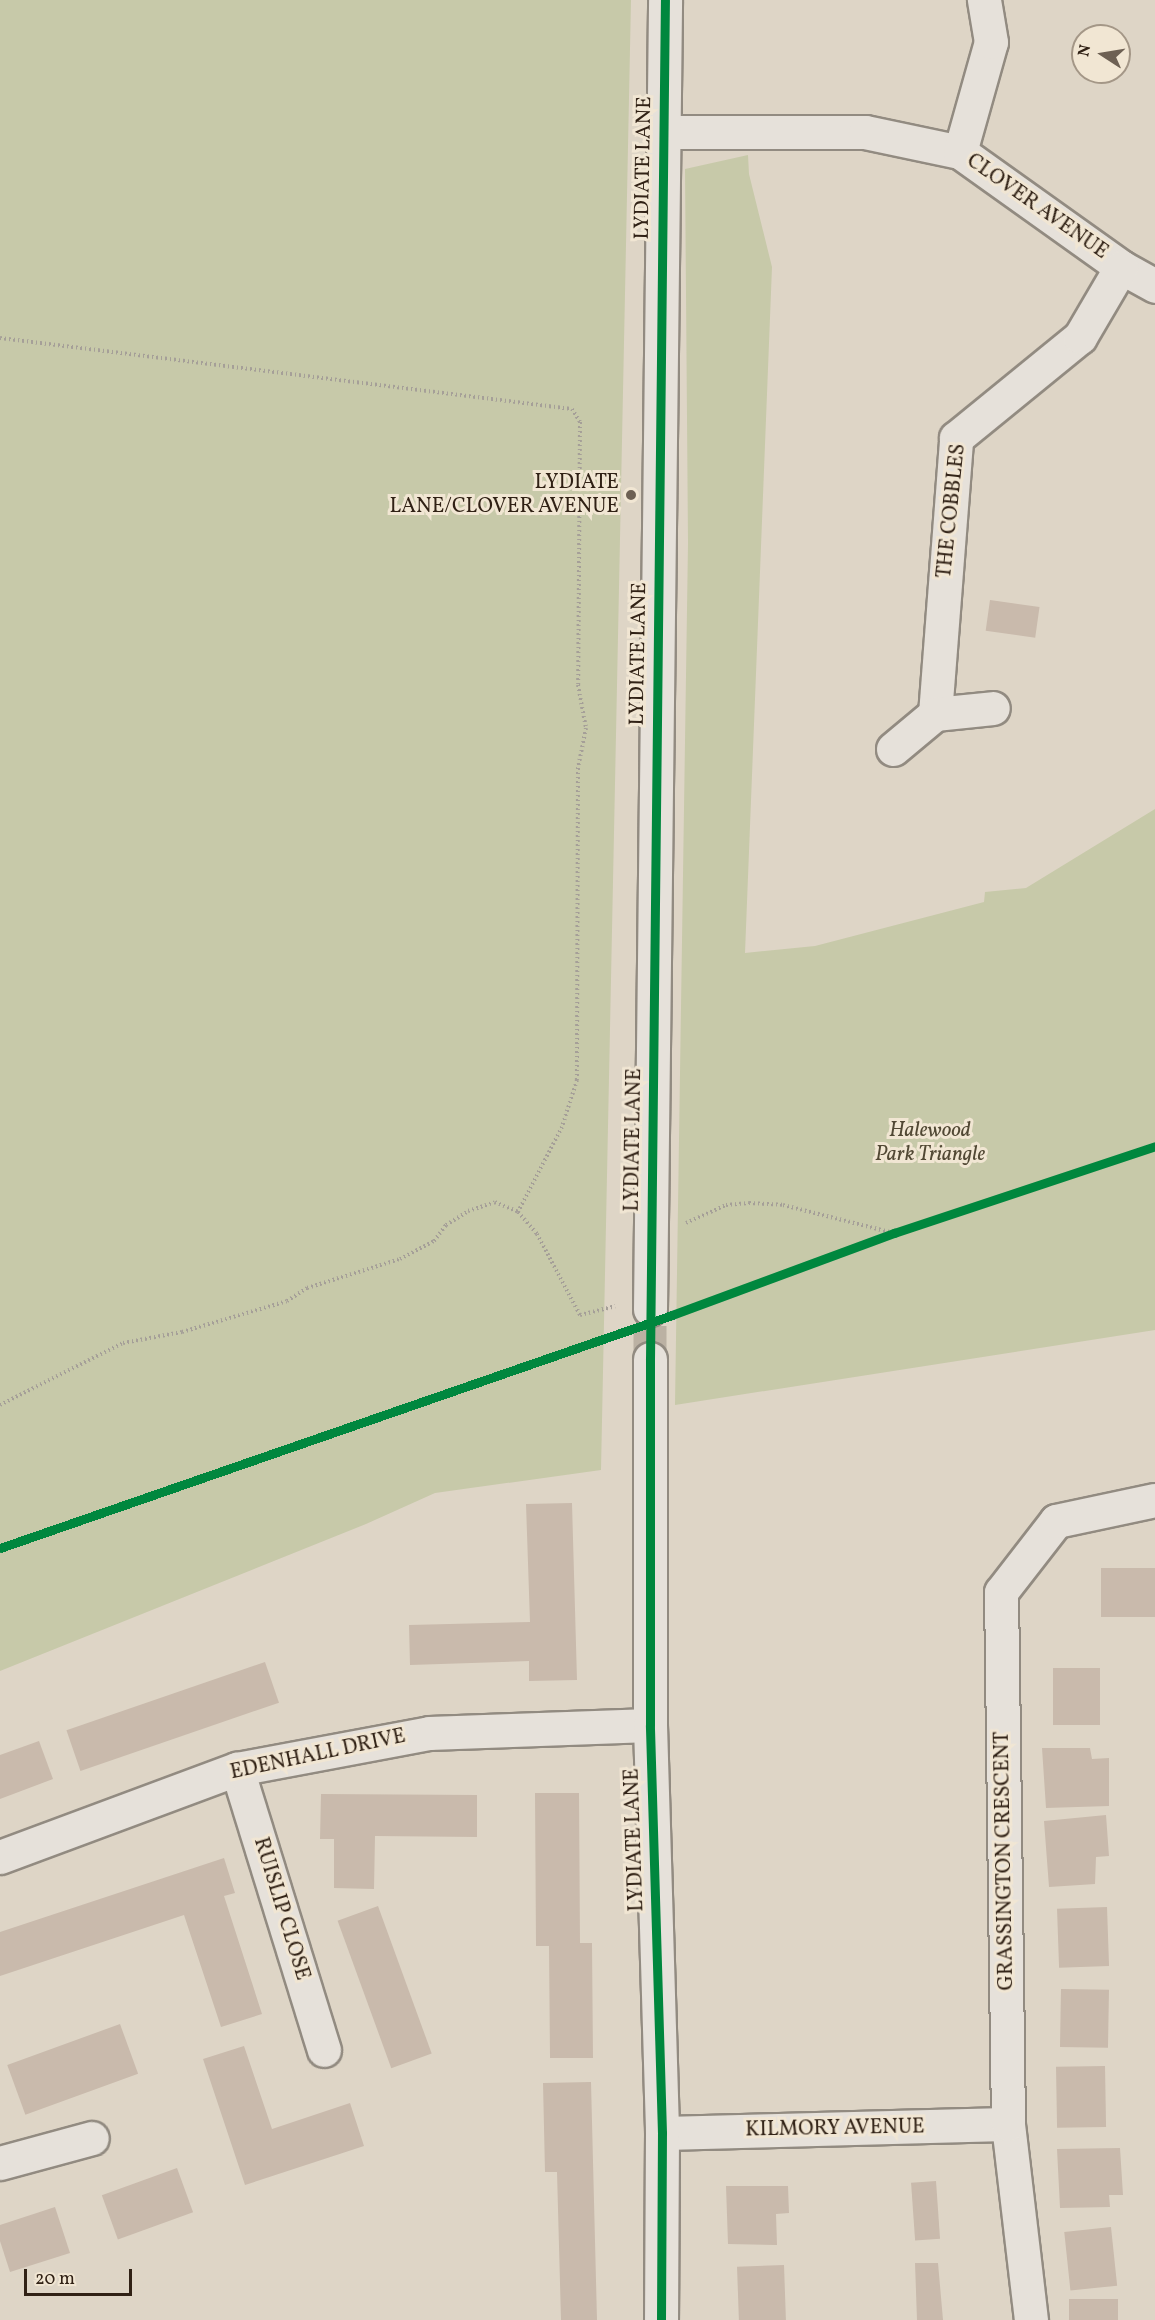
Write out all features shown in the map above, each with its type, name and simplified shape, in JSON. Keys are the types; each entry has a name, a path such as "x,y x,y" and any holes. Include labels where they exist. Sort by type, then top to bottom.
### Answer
{"street":[{"name":"LYDIATE LANE","path":"651,1303 665,0"},
{"path":"960,152 991,42 984,0"},
{"name":"CLOVER AVENUE","path":"662,132 864,132 960,152 1121,267 1155,286"},
{"name":"THE COBBLES","path":"935,714 956,438 1080,337 1121,267"},
{"path":"894,749 935,714 993,708"},
{"name":"LYDIATE LANE","path":"650,1359 650,1725 662,2133 661,2320"},
{"name":"GRASSINGTON CRESCENT","path":"1030,2320 1008,2124 1001,1592 1056,1521 1155,1500"},
{"name":"EDENHALL DRIVE","path":"0,1857 237,1768 429,1732 650,1725"},
{"name":"RUISLIP CLOSE","path":"237,1768 324,2050"},
{"name":"KILMORY AVENUE","path":"662,2133 1008,2124"},
{"path":"0,2163 92,2138"}],"path":[{"path":"0,338 572,409 580,422 578,685 586,728 578,768 577,1080 562,1127 518,1212"},
{"path":"0,1404 123,1343 182,1332 287,1300 307,1288 357,1270 400,1259 434,1241 446,1225 468,1211 495,1202 518,1212 537,1234 579,1315 651,1303"},
{"path":"651,1241 726,1205 749,1203 783,1205 894,1233"},
{"path":"873,1240 905,1229"}],"green space":[{"path":"0,0 631,0 601,1470 435,1493 366,1524 0,1671"},
{"name":"Halewood Park Triangle","path":"748,155 749,174 772,267 745,953 815,946 984,902 985,892 1026,888 1155,809 1155,1330 675,1405 688,543 685,169"}],"building":[{"path":"990,600 1040,607 1035,638 986,631"},
{"path":"572,1503 577,1680 529,1681 529,1661 410,1665 409,1625 530,1622 526,1504"},
{"path":"1101,1568 1155,1568 1155,1617 1101,1617"},
{"path":"265,1662 279,1703 80,1771 66,1730"},
{"path":"1053,1668 1100,1668 1100,1725 1053,1725"},
{"path":"39,1741 53,1779 0,1799 0,1755"},
{"path":"1042,1748 1090,1748 1092,1759 1109,1758 1109,1806 1046,1808"},
{"path":"535,1793 579,1793 580,1943 592,1943 593,2058 550,2058 549,1946 536,1946"},
{"path":"321,1794 477,1795 477,1837 375,1836 374,1889 334,1888 334,1839 320,1839"},
{"path":"1106,1815 1109,1856 1096,1857 1095,1884 1049,1887 1044,1821"},
{"path":"224,1858 235,1893 224,1896 262,2014 221,2027 184,1915 0,1976 0,1932"},
{"path":"378,1906 432,2054 391,2068 338,1921"},
{"path":"1107,1907 1109,1966 1059,1968 1057,1909"},
{"path":"1061,1989 1109,1990 1108,2048 1060,2047"},
{"path":"120,2024 138,2074 25,2115 7,2065"},
{"path":"244,2046 272,2129 350,2103 364,2146 245,2185 203,2059"},
{"path":"1105,2066 1106,2127 1057,2128 1056,2067"},
{"path":"591,2082 597,2320 561,2320 557,2172 545,2172 543,2083"},
{"path":"1120,2148 1123,2195 1109,2195 1110,2207 1060,2208 1057,2149"},
{"path":"177,2168 193,2212 118,2240 102,2195"},
{"path":"936,2181 940,2239 915,2241 911,2183"},
{"path":"726,2186 788,2186 789,2213 776,2214 777,2245 728,2244"},
{"path":"55,2207 70,2253 10,2272 0,2241 0,2225"},
{"path":"1111,2227 1117,2286 1070,2291 1064,2232"},
{"path":"915,2263 938,2263 943,2320 917,2320"},
{"path":"784,2265 786,2320 739,2320 737,2267"},
{"path":"1069,2299 1118,2299 1118,2320 1069,2320"}],"tunnel":[{"path":"650,1309 650,1359"}],"cycle path":[{"path":"661,2320 662,2133 650,1725 650,1359 665,0"},
{"path":"0,1548 672,1315 894,1233 1155,1146"}],"place":[{"name":"LYDIATE LANE/CLOVER AVENUE","path":"631,495"}]}
